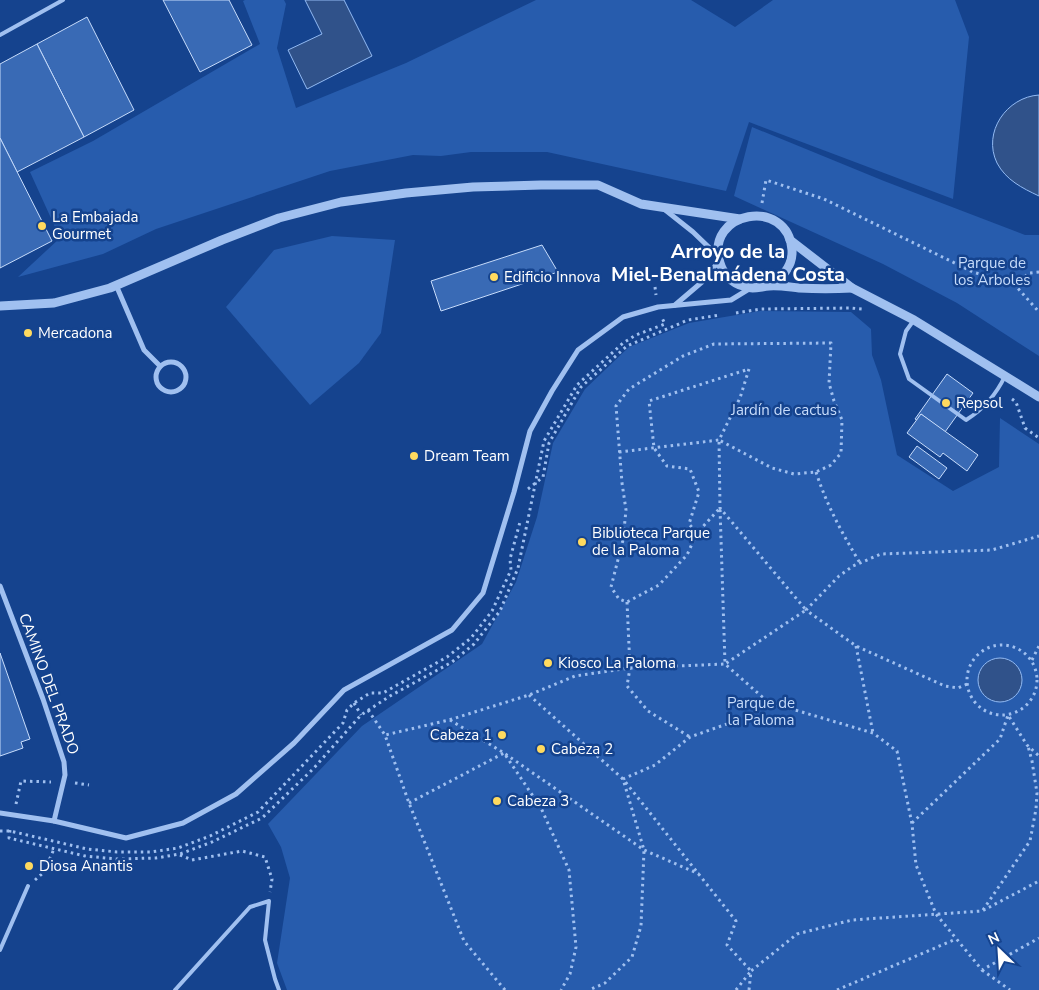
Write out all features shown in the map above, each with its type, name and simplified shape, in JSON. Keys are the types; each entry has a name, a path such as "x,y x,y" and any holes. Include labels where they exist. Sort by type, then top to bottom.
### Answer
{"street":[{"path":"0,306 54,303 116,285 278,218 341,202 473,187 598,185 642,204 740,219"},
{"path":"664,208 694,232 718,258 725,274 740,286 749,288 768,286 823,289 852,288"},
{"path":"674,305 702,282 718,258 718,246 721,236 727,227 744,216 759,215 776,222 785,230 790,240 792,251 788,267 778,280 768,286"},
{"path":"790,240 852,288 914,320 1039,397"},
{"path":"116,285 144,350 160,366"},
{"path":"0,813 54,821 126,838 183,822 236,794 294,743 344,690 452,630 483,593 514,492 530,431 578,350 623,317 658,307 731,300 749,288"},
{"path":"168,362 174,362 183,366 186,376 184,386 170,392 161,389 156,380 157,371 160,366 168,362"},
{"name":"CAMINO DEL PRADO","path":"0,586 43,699 66,769 54,821"}],"lane":[{"path":"0,35 63,0"},
{"path":"914,320 906,331 900,354 909,379 966,420 980,411 999,390 1005,376"},
{"path":"0,950 28,886"},
{"path":"175,990 250,907 269,901 266,940 279,990"}],"path":[{"path":"759,215 766,180 824,199 973,272 1015,285 1039,312"},
{"path":"1015,285 1029,273 1039,272"},
{"path":"89,785 64,782 21,781 9,838 85,856 117,859 156,858 180,854 212,842 262,818 313,769 361,715 390,696 452,662 474,644 500,611 518,568 537,484 544,441 577,385 623,343 636,335 665,324 658,307 655,287"},
{"path":"733,313 761,308 851,308 869,310"},
{"path":"526,498 528,489 537,484 543,477 549,443 581,387 628,346 688,320 724,314"},
{"path":"619,452 719,440 772,468 794,474 816,472 831,465 841,453 842,420 834,401 830,382 831,343 714,344 683,356 629,389 616,406 619,452 626,510 623,540 611,586 619,600 627,602 659,585 687,555 696,533 720,508"},
{"path":"696,533 689,524 700,492 690,469 667,466 654,448 649,401 749,369 740,398 719,440 725,664 768,702 873,733 897,751 912,824 916,865 936,914 982,970 1010,990"},
{"path":"999,390 1016,402 1025,428 1039,438"},
{"path":"816,472 835,521 860,563"},
{"path":"720,508 806,610 856,646 945,686 958,688 967,684"},
{"path":"492,611 511,570 510,559 521,515"},
{"path":"385,734 449,720 530,695 575,676 630,668 725,664 806,610 839,576 860,563 881,554 992,550 1039,536"},
{"path":"627,602 630,668 627,686 648,711 690,737"},
{"path":"856,646 873,733"},
{"path":"1014,646 1024,652 1037,668 1038,679 1033,698 1018,712 1008,715 996,715 985,711 976,704 970,694 967,684 968,672 972,661 980,652 990,647 1014,646"},
{"path":"1032,660 1039,646"},
{"path":"344,690 361,715"},
{"path":"530,695 623,779 736,921 727,945 751,971 749,990"},
{"path":"623,779 655,765 690,737 744,718 768,702"},
{"path":"368,710 385,734 409,803 464,941 505,990"},
{"path":"982,911 1030,841 1036,809 1037,793 1032,761 1027,745 1008,715"},
{"path":"912,824 1000,739 1008,715"},
{"path":"449,720 504,753 644,850 701,875"},
{"path":"1027,745 1039,756"},
{"path":"409,803 504,753"},
{"path":"504,753 541,808 569,870 576,947 570,974 561,990"},
{"path":"590,990 604,983 632,957 641,926 644,850 623,779"},
{"path":"28,886 44,872 54,849"},
{"path":"180,854 192,860 242,851 265,857 272,879 269,901"},
{"path":"736,990 751,971 797,934 852,920 982,911 1039,881"},
{"path":"982,970 1039,938"},
{"path":"838,990 956,939"}],"green space":[{"path":"284,0 286,4 277,48 296,108 406,63 536,0 691,0 735,27 773,0 955,0 969,37 953,199 749,122 726,191 547,152 471,152 441,156 413,155 330,171 156,229 103,254 18,277 60,238 30,172 93,141 260,44 243,1"},
{"name":"Parque de los Arboles","path":"752,127 884,181 1025,235 1039,235 1039,356 957,303 883,264 734,196"},
{"path":"332,236 395,240 381,333 359,363 310,405 226,307 274,250"},
{"name":"Parque de la Paloma","path":"760,311 851,312 871,329 872,355 881,380 897,455 953,491 999,467 1000,418 1039,444 1039,990 287,990 277,963 290,878 281,847 268,824 362,726 482,644 516,582 537,517 553,443 585,389 629,347 689,323"}],"shaded area":[{"path":"305,0 344,0 372,56 307,89 288,50 322,34"},
{"path":"1039,95 1039,196 1021,187 1005,174 997,163 993,151 993,140 995,128 1000,118 1008,109 1027,97"},
{"path":"996,658 1004,658 1016,664 1022,680 1016,696 1004,702 996,702 984,696 978,684 978,676 984,664"}],"building":[{"path":"163,0 229,0 252,45 200,72"},
{"path":"87,17 134,110 84,137 37,44"},
{"path":"37,44 84,137 17,172 0,138 0,64"},
{"path":"0,138 52,241 0,268"},
{"name":"Edificio Innova","path":"542,245 558,272 441,311 431,281"},
{"path":"947,374 973,393 945,432 921,414 917,420 915,419"},
{"path":"921,414 978,455 967,471 943,453 940,457 907,433"},
{"path":"917,446 947,468 939,479 909,457"},
{"path":"0,653 30,739 21,742 23,748 0,756"}],"place":[{"name":"La Embajada Gourmet","path":"42,226"},
{"name":"Edificio Innova","path":"494,277"},
{"name":"Mercadona","path":"28,333"},
{"name":"Repsol","path":"946,403"},
{"name":"Dream Team","path":"414,456"},
{"name":"Biblioteca Parque de la Paloma","path":"582,542"},
{"name":"Kiosco La Paloma","path":"548,663"},
{"name":"Cabeza 1","path":"502,735"},
{"name":"Cabeza 2","path":"541,749"},
{"name":"Cabeza 3","path":"497,801"},
{"name":"Diosa Anantis","path":"29,866"}],"district":[{"name":"Arroyo de la Miel-Benalmádena Costa","path":"728,262"}],"park label":[{"name":"Jardín de cactus","path":"784,410"}]}
